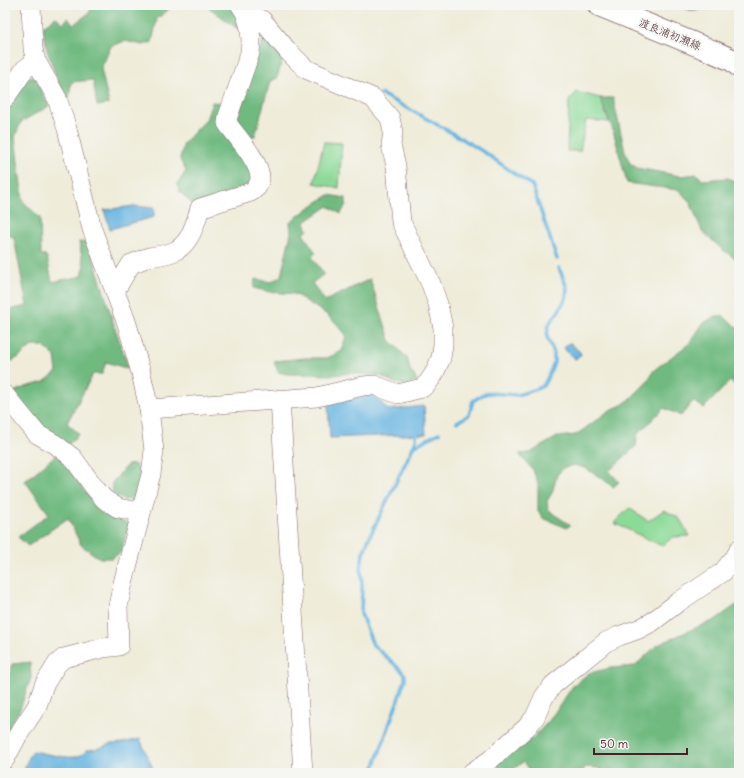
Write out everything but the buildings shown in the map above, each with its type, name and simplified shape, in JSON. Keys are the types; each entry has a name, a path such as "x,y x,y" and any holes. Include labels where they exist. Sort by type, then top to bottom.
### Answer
{"main road":[{"name":"渡良浦初瀬線","path":"599,5 714,52 732,60 739,66"}],"street":[{"path":"5,759 18,735 37,706 44,685 57,664 64,658 102,648 119,646 118,606 122,583 142,512 151,474 154,450 149,409 141,373 127,324 92,229 68,129 57,98 36,61 33,49 31,5"},
{"path":"115,291 131,264 148,258 171,253 186,242 193,230 200,208 251,192 257,188 260,178 258,167 240,138 227,123 228,116 250,53 250,28 243,9"},
{"path":"149,409 317,397 363,386 374,385 398,394 422,388 427,384 434,374 441,358 443,345 438,304 431,284 401,222 396,166 391,145 393,132 390,118 373,98 306,69 287,50 262,20 243,9"},
{"path":"5,98 25,69 36,61"},
{"path":"5,395 37,434 55,444 72,458 104,499 118,508 142,512"},
{"path":"280,399 303,773"},
{"path":"472,773 490,760 527,727 535,717 544,697 553,685 606,642 639,629 652,622 723,572 738,553 739,549"}],"green space":[{"path":"93,5 174,5 157,19 152,42 143,45 125,41 111,46 101,69 109,104 97,106 93,80 71,82 69,100 63,96 47,50 43,26 56,17 63,23 68,18 73,25 89,13"},
{"path":"204,5 234,5 242,19 239,30 207,6"},
{"path":"677,5 739,5 690,10"},
{"path":"265,35 284,55 277,78 270,81 255,136 249,136 242,128 238,116 252,69"},
{"path":"34,76 49,106 21,122 15,137 23,201 40,218 41,254 47,257 52,282 82,276 84,267 79,242 89,243 129,369 106,362 102,374 93,374 67,423 79,434 68,445 43,428 11,393 25,387 44,382 57,372 55,356 43,346 32,346 19,357 5,365 5,311 27,306 14,238 5,232 5,105 28,77"},
{"path":"577,92 600,98 609,122 586,120 580,151 567,151 569,100"},
{"path":"600,98 613,98 625,152 630,163 637,168 680,176 697,174 702,180 728,178 739,185 739,261 723,250 702,231 690,202 679,190 627,183 613,130"},
{"path":"212,102 224,103 255,184 193,205 180,192 177,185 186,171 180,158 184,143 206,120"},
{"path":"324,142 342,143 339,188 314,183"},
{"path":"329,195 346,198 346,204 341,214 328,206 305,222 308,230 303,234 316,253 312,257 324,274 312,283 325,301 370,279 390,340 407,357 410,370 417,380 408,385 395,383 381,376 351,373 334,375 287,374 278,372 274,361 305,358 327,358 342,351 346,335 326,314 295,294 270,292 254,288 255,279 271,282 281,276 291,233 290,222"},
{"path":"716,316 723,316 739,329 739,388 730,381 704,408 693,401 681,416 664,408 637,435 636,446 609,471 619,482 613,487 585,468 574,465 563,468 557,475 552,493 547,501 548,510 570,525 567,528 543,518 538,511 538,484 533,470 519,454 530,453 557,437 576,435 610,410 622,405 647,382 654,370 690,343 703,323"},
{"path":"57,454 92,502 102,513 129,524 121,552 112,558 99,558 81,545 68,518 28,546 18,537 49,514 25,481"},
{"path":"134,464 139,469 141,481 140,494 126,500 113,493 112,483 127,465"},
{"path":"629,508 648,521 664,510 679,518 690,536 673,537 662,546 614,523"},
{"path":"739,603 739,773 604,773 599,768 585,767 582,773 533,773 523,762 509,773 489,773 487,769 533,738 549,721 573,686 589,673 611,668 635,666 656,646 715,620"},
{"path":"30,662 31,678 20,709 5,734 5,685 12,664"}],"water":[{"path":"134,206 154,208 154,217 110,229 104,210"},
{"path":"570,343 580,352 581,355 578,358 575,359 566,351 564,347"},
{"path":"373,394 388,410 424,406 426,434 330,438 328,404"},
{"path":"140,739 155,773 24,773 27,762 33,751 57,756 75,757 81,755 87,750 97,749 110,744"}],"waterway":[{"path":"381,94 470,143 532,185 557,259"},
{"path":"457,422 469,415 473,401 482,395 488,393 517,395 543,386 554,362 554,353 547,337 548,327 566,298 567,288 559,268"},
{"path":"414,446 439,433"},
{"path":"371,773 405,680 405,675 373,645 361,614 361,568 363,553 416,441 416,434"}]}
